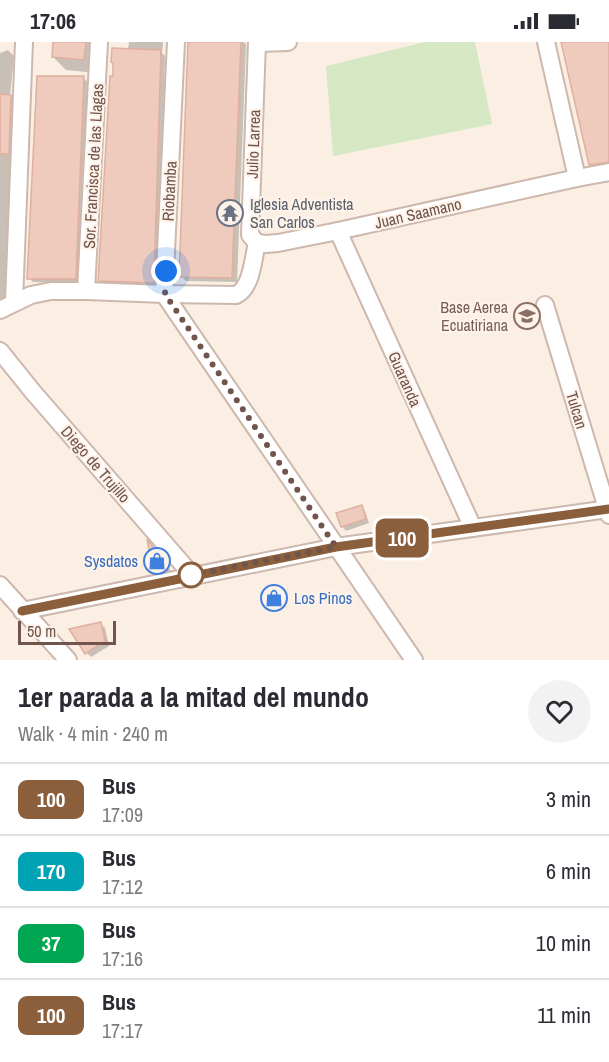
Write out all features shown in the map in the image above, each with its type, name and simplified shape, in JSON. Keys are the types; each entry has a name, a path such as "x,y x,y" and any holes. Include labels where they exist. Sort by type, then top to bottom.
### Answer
{"street":[{"path":"24,42 7,306 31,295 51,291 232,296 241,293 248,284 257,243"},
{"name":"Sor. Francisca de las Llagas","path":"86,291 99,42"},
{"name":"Riobamba","path":"165,294 176,42"},
{"path":"257,43 288,42"},
{"path":"546,42 577,178"},
{"name":"Julio Larrea","path":"257,43 250,235 257,243"},
{"name":"Juan Saamano","path":"257,243 278,243 338,231 609,172"},
{"name":"Guaranda","path":"338,231 473,528"},
{"path":"165,294 414,660"},
{"name":"Tulcan","path":"544,305 609,511"},
{"name":"Diego de Trujillo","path":"0,351 192,575"},
{"path":"22,611 336,547 609,511"},
{"path":"0,585 68,660"}],"green space":[{"path":"425,42 475,42 492,124 333,156 326,66"}],"building":[{"path":"53,42 86,42 84,60 52,57"},
{"path":"188,42 241,42 232,278 179,277"},
{"path":"561,42 609,42 609,162 589,165"},
{"path":"112,48 161,50 154,283 98,281 110,76 113,76"},
{"path":"37,76 84,76 76,279 27,279"},
{"path":"0,94 11,95 9,154 0,154"},
{"path":"362,505 366,519 341,527 336,513"},
{"name":"Sysdatos","path":"147,539 150,543 168,568 153,571"},
{"path":"101,622 105,641 85,654 69,629"}],"bus line":[{"name":"100","path":"22,611 336,547 609,509"}],"place":[{"name":"Iglesia Adventista San Carlos","path":"230,213"},
{"name":"Base Aerea Ecuatiriana","path":"527,316"},
{"name":"Sysdatos","path":"157,561"},
{"name":"Los Pinos","path":"274,598"}],"route":[{"path":"166,271 165,294 336,547 191,575"}]}
